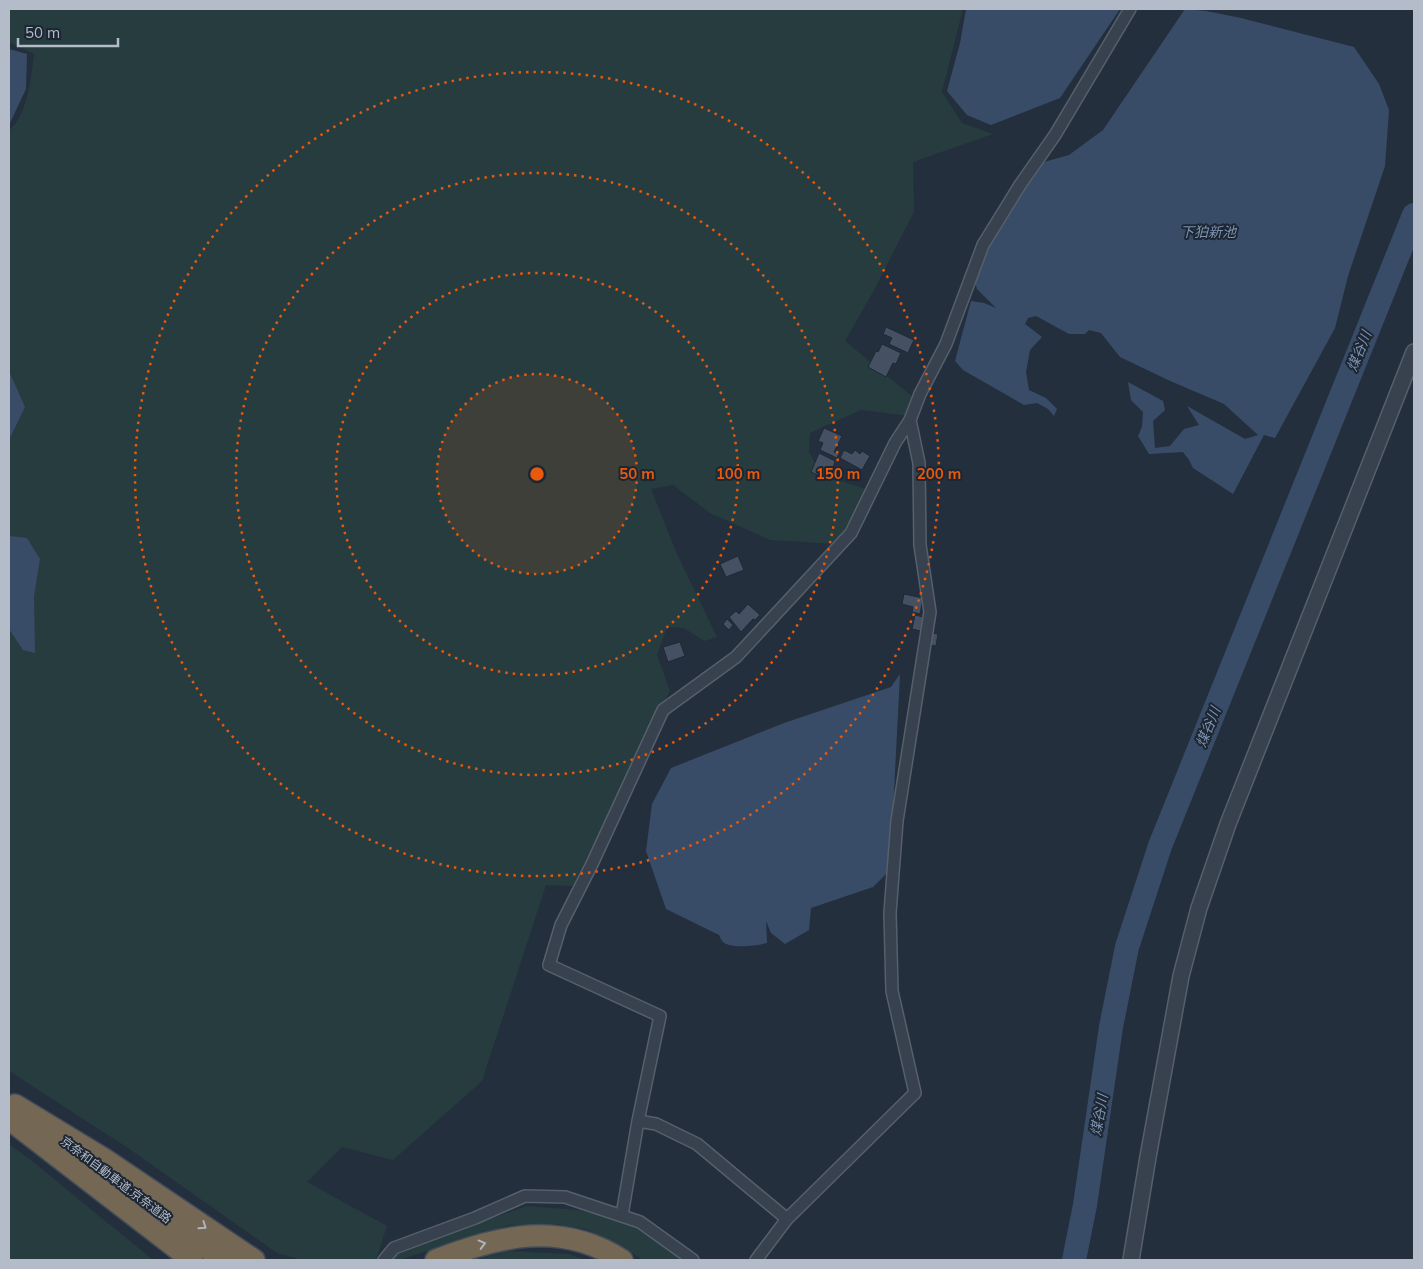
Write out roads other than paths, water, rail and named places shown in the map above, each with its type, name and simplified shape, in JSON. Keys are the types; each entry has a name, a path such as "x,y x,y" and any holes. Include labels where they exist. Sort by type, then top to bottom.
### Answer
{"highway":[{"name":"京奈和自動車道;京奈道路","path":"11,1108 36,1140 192,1260"},
{"name":"京奈和自動車道;京奈道路","path":"11,1108 222,1260"},
{"path":"11,1108 104,1159 254,1260"},
{"path":"36,1140 83,1185 179,1260"},
{"path":"436,1260 501,1239 529,1235 544,1235 577,1240 596,1246 622,1260"}],"street":[{"path":"622,1215 638,1121 660,1016 549,965 561,925 592,864 663,710 736,657 851,534 895,443 910,420 920,394 946,344 983,245 1020,184 1055,135 1130,9"},
{"path":"1131,1260 1180,984 1210,871 1414,352"},
{"path":"756,1260 786,1219 915,1093 892,990 890,913 897,821 930,612 920,545 919,464 910,420"},
{"path":"638,1121 656,1124 698,1144 786,1219"},
{"path":"384,1260 394,1248 475,1218 525,1196 565,1197 622,1215 640,1222 694,1260"}],"water":[{"path":"966,9 1120,9 1060,98 991,125 967,115 947,91 960,43"},
{"name":"下狛新池","path":"1185,9 1241,18 1354,47 1379,84 1389,110 1385,166 1348,276 1335,328 1275,438 1264,435 1233,494 1193,468 1183,452 1149,454 1138,436 1142,427 1143,412 1131,400 1128,382 1163,401 1165,410 1153,421 1155,448 1170,446 1184,429 1199,425 1187,406 1245,439 1258,435 1224,404 1120,357 1101,333 1089,330 1085,334 1069,334 1036,316 1028,318 1025,324 1042,337 1030,350 1026,372 1029,390 1046,398 1057,409 1054,416 1048,409 1037,403 1024,405 963,370 955,361 971,301 984,303 996,308 977,289 974,278 988,243 1044,162 1069,155 1103,130"},
{"path":"9,49 27,54 26,89 9,125"},
{"path":"9,371 25,407 9,440"},
{"path":"9,536 27,538 40,559 34,596 35,653 23,650 9,629"},
{"path":"900,674 890,870 873,887 811,908 809,930 785,944 771,933 766,921 767,943 751,946 732,946 723,942 719,935 666,909 646,851 652,804 671,768 784,723 891,687"}],"waterway":[{"name":"煤谷川","path":"1074,1260 1085,1205 1111,1027 1127,947 1160,846 1414,215"}]}
